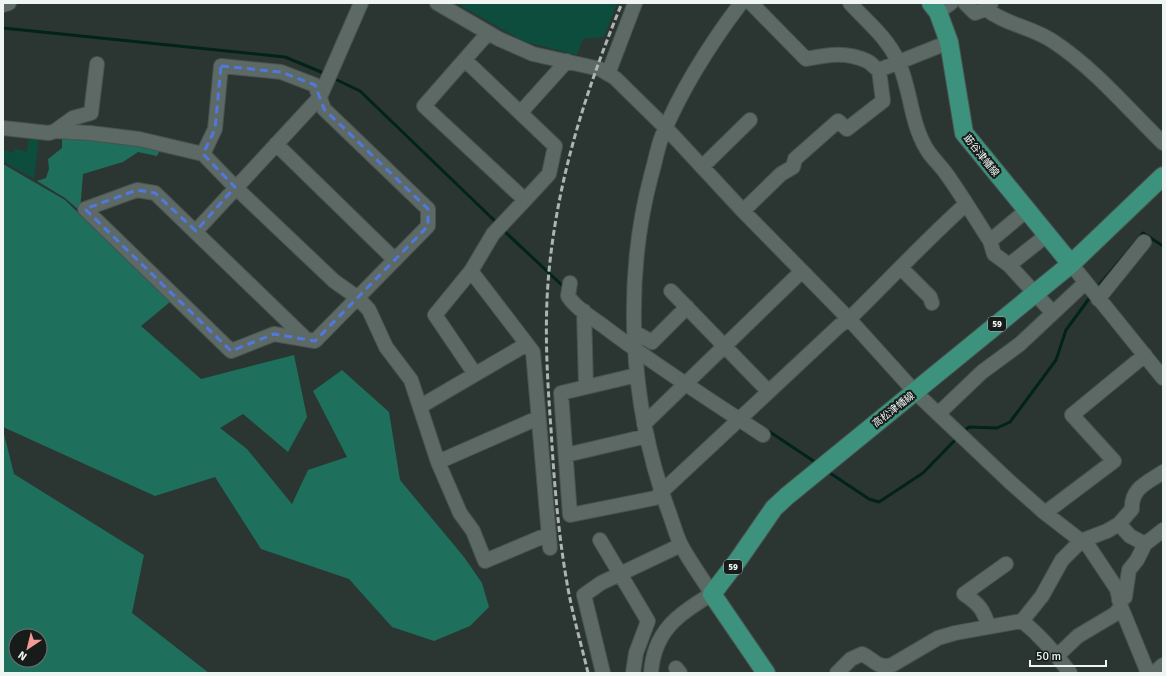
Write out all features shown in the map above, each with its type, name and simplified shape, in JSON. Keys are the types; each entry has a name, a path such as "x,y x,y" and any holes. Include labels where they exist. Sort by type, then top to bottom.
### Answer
{"main road":[{"name":"莇谷津幡線","path":"940,6 949,42 964,133 1070,264"},
{"name":"高松津幡線","path":"712,594 738,560 774,508 1070,264 1163,176"},
{"path":"712,594 766,673"}],"street":[{"path":"3,6 9,3"},
{"path":"196,231 235,187 320,97 361,3"},
{"path":"437,3 488,33 533,54 600,70 615,78 666,128 849,320 915,392 1045,513 1089,548 1117,589 1120,603 1148,673"},
{"path":"608,74 635,3"},
{"path":"650,673 655,649 670,624 680,614 712,594 681,544 662,492 646,430 637,375 636,342 635,281 642,212 662,137 666,128 700,62 714,39 741,3"},
{"path":"751,3 806,59 828,54 845,54 869,61 873,67 879,70 949,42"},
{"path":"850,3 866,21 884,36 898,62 906,82 910,107 926,148 945,172 990,241 994,254 1009,265 1053,313"},
{"path":"965,3 974,13 989,6 997,18 1042,33 1072,54 1163,143"},
{"path":"488,33 424,106 525,200"},
{"path":"465,60 555,146 548,174 500,227 479,255 471,271 435,315 475,374"},
{"path":"521,112 567,61"},
{"path":"3,128 49,133 55,131 73,118 91,113 97,64"},
{"path":"203,154 215,129 221,66 281,72 315,85 324,109 428,209 428,226 315,341 274,334 231,352 85,209 137,190 156,193 306,339"},
{"path":"744,211 781,174 793,167 795,159 838,121 847,129 883,101 879,70"},
{"path":"702,167 750,120"},
{"path":"55,131 90,133 139,139 203,154 235,187 334,281 358,298 369,310 386,347 411,380 421,406 438,462 460,513 473,531 485,561 549,541 533,352 471,271"},
{"path":"276,144 395,260"},
{"path":"637,375 561,393 570,515 655,498 768,391 839,326 849,320 926,243 938,229 966,204"},
{"path":"990,241 1027,210"},
{"path":"1009,265 1047,235"},
{"path":"938,414 982,372 1030,334 1053,313 1092,291 1144,242"},
{"path":"1070,264 1163,378"},
{"path":"901,268 930,297 932,303"},
{"path":"566,455 646,430 689,381 802,271"},
{"path":"570,288 572,301 584,311 636,342 689,381 742,415 763,435"},
{"path":"671,291 768,391"},
{"path":"636,342 652,342 687,307"},
{"path":"584,311 586,387"},
{"path":"421,406 527,344"},
{"path":"1045,513 1114,461 1072,414 1145,356"},
{"path":"438,462 538,418"},
{"path":"837,673 857,655 862,654 879,666 885,667 892,665 938,638 955,633 1022,622 1042,596 1062,560 1081,541 1107,531 1119,524 1132,510 1131,499 1135,492 1163,472"},
{"path":"1119,524 1130,536 1157,539"},
{"path":"1058,656 1078,636 1115,614 1120,603 1125,597 1129,570 1157,539"},
{"path":"600,540 648,621 636,653 633,673"},
{"path":"603,673 584,595 601,583 681,544"},
{"path":"989,627 985,613 977,603 964,594 1006,564"},
{"path":"1022,622 1058,656 1070,673"},
{"path":"1154,673 1163,665"}],"highlighted area":[{"path":"221,66 281,72 315,85 324,109 428,209 428,226 315,341 274,334 231,351 85,209 137,190 155,193 196,231 235,187 203,154 215,129"}],"green space":[{"path":"456,3 617,3 604,37 583,39 577,55 523,41"},
{"path":"29,136 39,138 34,179 3,161 3,150 14,153 14,148 27,152"},
{"path":"94,136 161,148 157,156 138,152 123,162 83,174 80,211 65,198 37,181 46,178 49,169 48,159 62,148 62,138"},
{"path":"3,164 65,200 170,302 141,326 201,379 294,355 307,417 288,452 243,414 220,428 247,449 292,504 308,470 347,457 313,391 342,370 389,412 400,480 464,557 482,583 489,607 470,626 434,641 392,627 349,579 261,549 215,477 155,496 3,427"},
{"path":"3,430 14,474 144,555 132,613 209,673 3,673"}],"waterway":[{"path":"3,28 285,57 326,74"},
{"path":"333,78 360,91 497,223"},
{"path":"502,229 565,288"},
{"path":"1096,289 1143,233 1163,246"},
{"path":"964,431 969,427 997,428 1010,422 1056,360 1066,330 1091,296"},
{"path":"579,299 588,307"},
{"path":"764,428 818,464"},
{"path":"827,471 869,499 879,502 923,473 957,438"}],"railway":[{"path":"588,673 569,594 559,525 547,370 547,291 553,236 559,202 575,134 585,101 622,3"}]}
